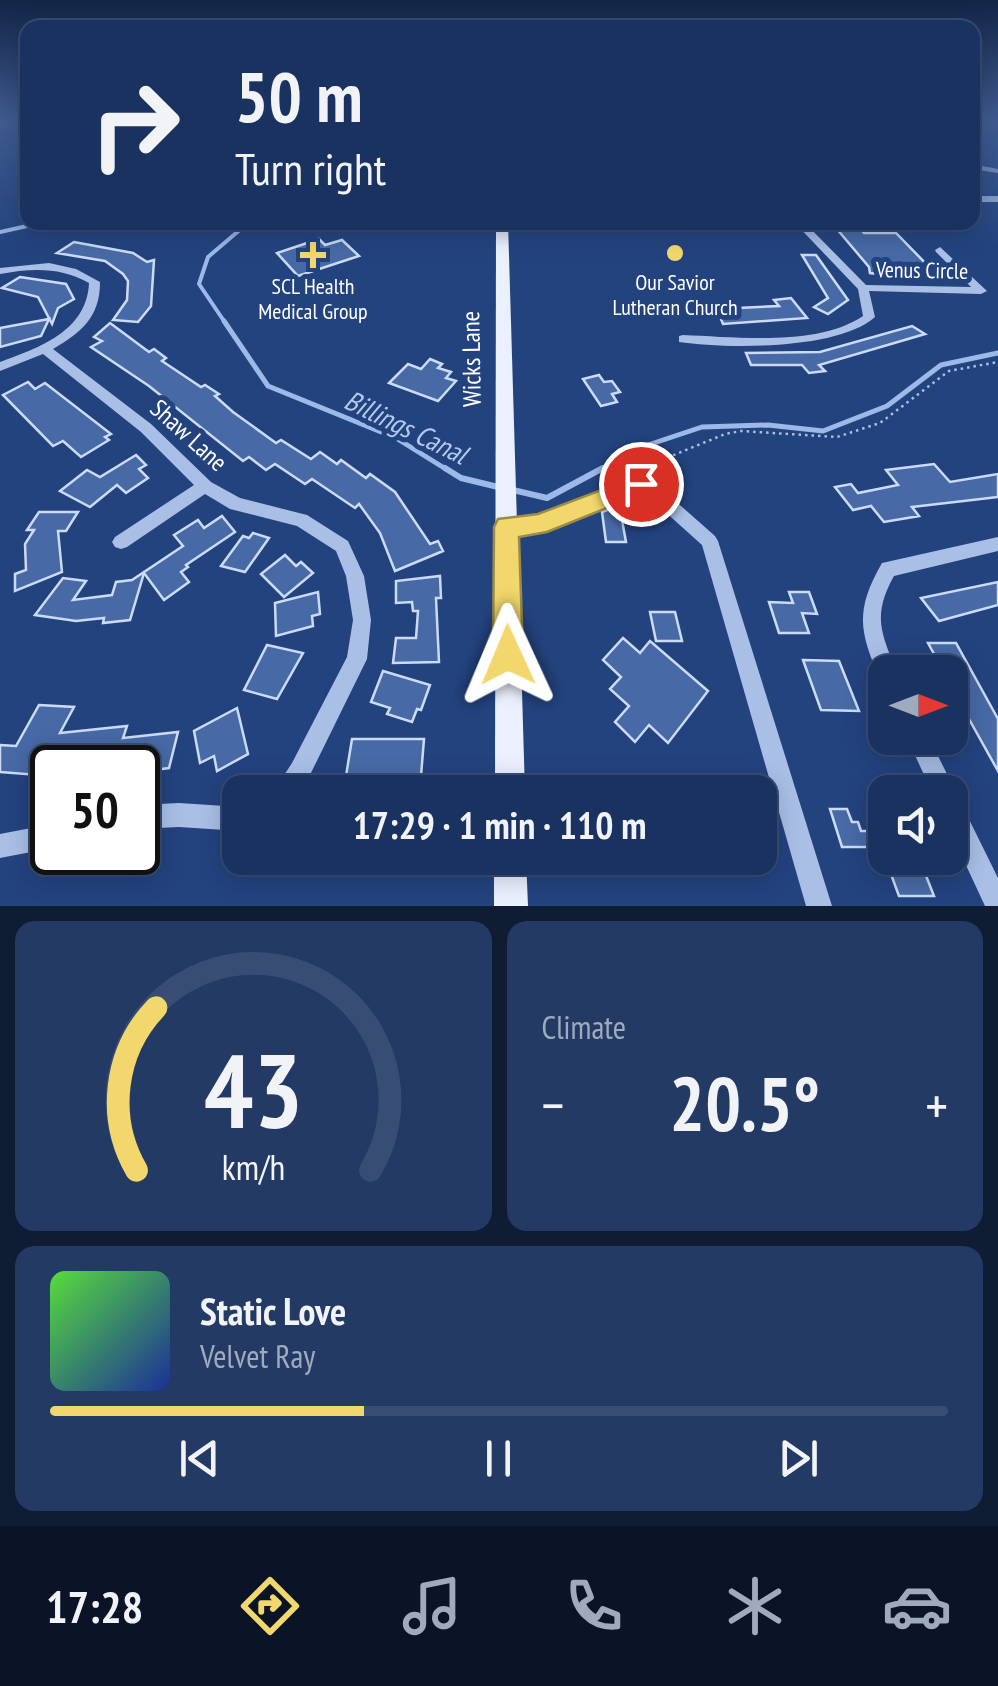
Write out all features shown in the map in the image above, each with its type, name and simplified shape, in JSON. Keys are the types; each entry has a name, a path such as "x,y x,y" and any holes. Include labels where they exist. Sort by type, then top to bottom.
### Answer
{"main road":[{"name":"Wicks Lane","path":"502,230 510,775"},
{"path":"510,875 511,906"}],"street":[{"path":"683,339 746,340 841,332 869,317 862,288 810,230"},
{"name":"Venus Circle","path":"862,288 981,291 940,250"},
{"path":"0,271 48,266 75,269 95,282 97,298 90,313 44,349 0,367"},
{"name":"Shaw Lane","path":"44,349 146,428 204,486 236,504 301,520 342,546 355,576 362,620 357,659 294,775"},
{"path":"506,514 538,524 641,484 649,486 709,542 819,906"},
{"path":"121,542 204,486"},
{"path":"880,655 872,640 870,597 888,570 998,544"},
{"path":"160,817 222,818"},
{"path":"0,846 30,840"},
{"path":"968,843 998,906"}],"path":[{"path":"590,490 725,434 836,437 880,423 948,371 998,362"}],"building":[{"path":"838,230 896,233 934,272 902,274 905,277 870,273"},
{"path":"319,239 325,245 342,240 359,256 298,276 277,253"},
{"path":"74,242 133,253 147,262 154,260 151,306 138,322 113,320 127,300 128,281 123,274 105,261 57,253"},
{"path":"802,255 816,255 848,300 828,314 814,307 828,298"},
{"path":"20,277 66,284 74,299 58,308 52,324 38,297 2,288"},
{"path":"791,298 807,318 723,324 717,309 779,306 774,300"},
{"path":"49,319 41,336 0,347 0,328"},
{"path":"110,323 149,352 154,349 166,358 162,361 201,387 205,385 219,394 215,396 233,412 276,443 281,440 311,459 320,452 337,464 341,460 366,478 370,474 395,492 430,544 438,541 443,551 395,571 380,533 359,504 355,508 312,479 305,484 275,464 266,470 249,457 243,461 149,386 91,347 102,341 94,337"},
{"path":"912,326 925,334 819,365 825,371 809,373 802,365 751,365 746,353 820,352"},
{"path":"430,359 442,364 438,368 451,372 446,378 456,381 438,401 389,383 408,364 421,369"},
{"path":"599,375 604,382 612,381 620,392 612,394 617,402 601,406 583,379"},
{"path":"28,382 35,389 45,383 111,434 105,437 109,440 81,457 63,441 53,446 3,395"},
{"path":"136,455 146,465 139,469 148,478 126,493 117,485 90,507 60,491 87,470 100,477"},
{"path":"934,464 950,482 998,474 998,497 912,507 919,516 884,522 871,506 853,510 835,487 851,484 858,493 898,485 886,470"},
{"path":"620,509 626,542 606,542 602,512"},
{"path":"39,512 78,512 66,531 58,531 62,572 15,591 15,574 26,570 25,544 34,530 27,530"},
{"path":"222,516 235,532 186,565 181,572 189,582 164,600 144,573 130,620 103,623 104,618 76,621 35,615 63,578 86,581 73,600 112,595 116,582 132,580 183,546 174,535 198,520 204,528"},
{"path":"253,533 269,538 245,572 221,566 243,536 249,538"},
{"path":"285,555 296,566 301,562 313,573 284,597 261,574"},
{"path":"440,576 441,598 436,598 439,662 393,663 396,638 416,638 418,611 413,611 412,602 396,603 396,581"},
{"path":"998,582 998,605 939,621 921,598"},
{"path":"318,592 320,614 312,616 313,626 276,636 275,603"},
{"path":"789,592 809,592 817,614 802,613 809,633 779,633 769,602 793,603"},
{"path":"650,612 675,612 682,641 656,641"},
{"path":"623,638 640,653 650,641 708,691 668,743 649,725 635,742 615,722 629,706 610,689 621,677 603,660"},
{"path":"928,643 956,643 963,655 935,655"},
{"path":"267,645 303,653 277,699 244,690"},
{"path":"803,660 839,661 859,711 821,710"},
{"path":"968,665 998,719 998,771 968,717"},
{"path":"383,671 430,685 412,722 387,714 390,708 371,702"},
{"path":"39,705 74,707 60,733 127,726 123,738 178,732 169,768 160,769 160,745 30,745 30,774 0,772 0,745 16,746"},
{"path":"237,708 248,754 217,771 214,756 200,763 194,731"},
{"path":"352,739 424,739 421,775 346,775"},
{"path":"830,809 847,809 852,822 858,822 861,831 868,831 868,847 842,847"},
{"path":"891,875 926,875 934,896 899,896"}],"waterway":[{"name":"Billings Canal","path":"0,232 20,228"},
{"name":"Billings Canal","path":"226,324 199,284 208,257 240,230"},
{"name":"Billings Canal","path":"224,321 268,386 396,438 449,471"},
{"name":"Billings Canal","path":"598,471 642,447 702,427 768,425 823,431 887,406 941,365 998,353"},
{"name":"Billings Canal","path":"445,468 461,478 498,487"},
{"name":"Billings Canal","path":"513,490 547,498 603,468"}],"place":[{"name":"Our Savior Lutheran Church","path":"675,253"},
{"name":"SCL Health Medical Group","path":"313,255"}],"route":[{"path":"508,655 506,527 538,524 641,484"}]}
